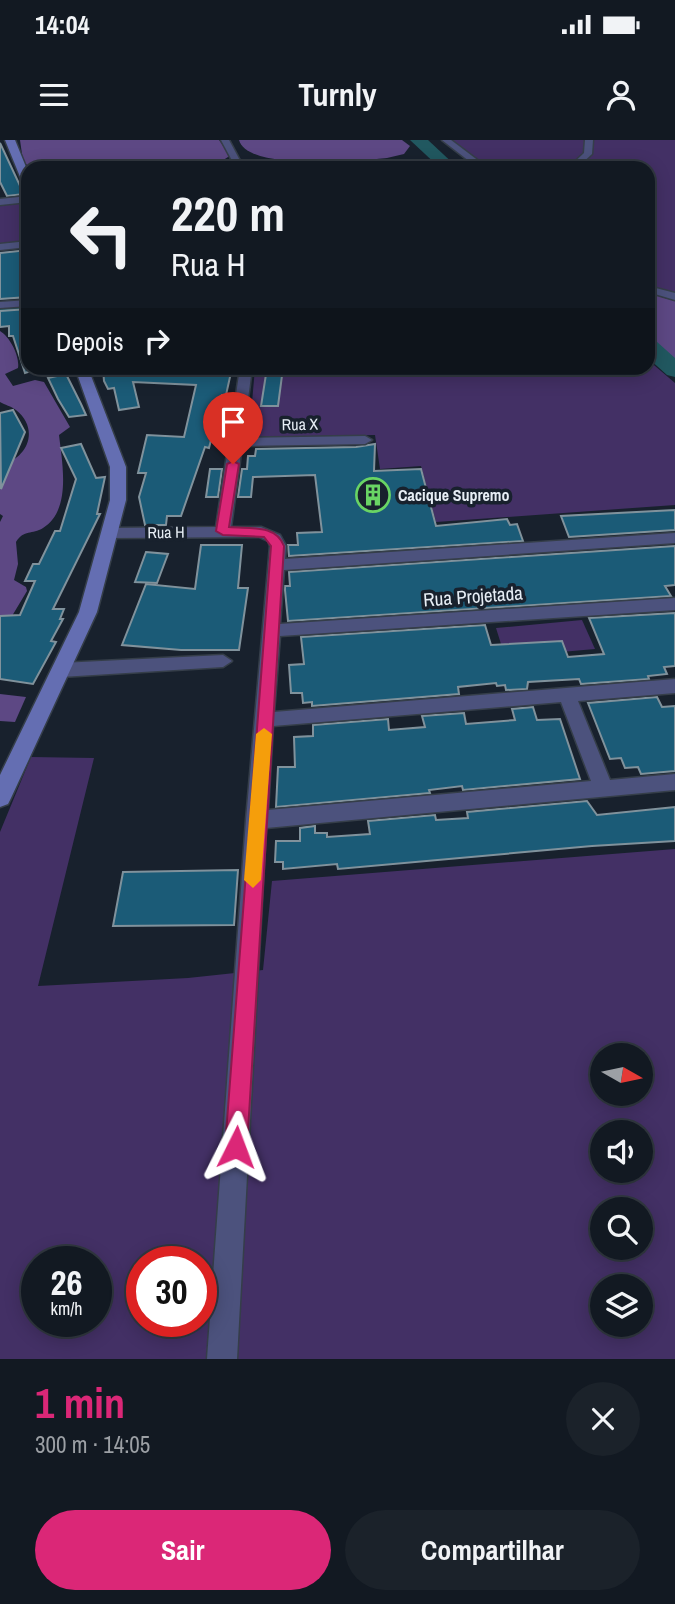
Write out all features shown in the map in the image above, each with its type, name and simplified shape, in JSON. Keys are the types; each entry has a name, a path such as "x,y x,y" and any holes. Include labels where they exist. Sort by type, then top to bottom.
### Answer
{"main road":[{"path":"10,140 21,167"},
{"path":"0,798 88,612 118,500 118,467 84,375"}],"street":[{"path":"225,140 236,161"},
{"path":"446,140 474,161"},
{"path":"580,161 588,154 589,140"},
{"path":"0,202 21,199"},
{"path":"0,247 21,245"},
{"path":"655,291 675,298"},
{"path":"0,305 21,304"},
{"path":"0,314 21,312"},
{"path":"223,531 245,375"},
{"name":"Rua X","path":"237,442 365,440"},
{"name":"Rua H","path":"110,533 261,532 271,536 278,546 274,630 256,820 222,1359"},
{"path":"277,565 675,538"},
{"name":"Rua Projetada","path":"274,630 675,604"},
{"path":"61,670 223,661"},
{"path":"265,720 675,686"},
{"path":"567,695 603,787"},
{"path":"256,820 675,782"}],"shaded area":[{"path":"20,140 219,140 230,155 219,161 23,161"},
{"path":"239,140 402,140 410,146 404,154 353,161 282,160 247,150"},
{"path":"450,140 675,140 675,294 655,288 655,161 478,161"},
{"path":"21,202 21,243 0,246 0,204"},
{"path":"655,295 675,301 675,359 655,343"},
{"path":"0,331 11,342 16,353 18,368 5,374 13,386 35,380 44,382 70,427 59,435 63,485 58,510 43,528 22,535 16,542 18,564 14,580 26,587 27,591 0,636 0,522 3,516 0,514 0,465 18,457 28,442 29,434 23,418 14,409 0,402"},
{"path":"655,366 675,383 675,505 436,522 421,466 380,469 375,435 249,437 254,375 655,375"},
{"path":"582,620 595,649 505,657 496,628"},
{"path":"0,694 26,697 15,722 0,721"},
{"path":"31,757 94,758 38,986 188,978 263,970 272,881 675,849 675,1359 0,1359 0,832"}],"building":[{"path":"0,143 21,188 21,194 7,196 0,182"},
{"path":"21,251 21,298 0,299 0,253"},
{"path":"21,310 21,361 13,336 9,336 9,326 0,327 0,311"},
{"path":"66,375 86,415 69,417 48,378"},
{"path":"104,375 230,375 226,395 222,395 209,448 205,447 181,516 167,516 166,525 145,525 139,497 146,473 138,473 147,435 184,437 196,385 133,382 139,407 119,410 114,388 108,389"},
{"path":"266,375 282,375 278,406 261,406"},
{"path":"13,410 25,432 1,489 0,413"},
{"path":"81,444 96,478 105,477 97,514 100,514 53,609 64,609 60,619 63,619 51,641 56,642 33,684 0,679 0,616 20,615 35,581 25,581 33,564 39,564 55,531 60,531 76,479 61,448"},
{"path":"375,444 374,471 421,469 436,526 507,519 510,525 517,524 523,541 289,556 288,545 298,545 297,533 322,532 315,475 253,477 251,497 238,497 242,469 247,469 248,456 255,456 256,449 356,447"},
{"path":"210,469 222,469 218,497 206,497"},
{"path":"675,510 675,530 569,537 561,516"},
{"path":"201,545 242,545 238,588 248,588 239,650 181,650 122,645 146,584 195,589"},
{"path":"675,546 675,585 665,586 671,596 288,621 285,586 290,586 289,572"},
{"path":"146,552 168,554 157,583 135,582"},
{"path":"675,613 675,666 664,667 667,674 648,676 649,679 581,684 579,679 528,682 527,689 506,690 505,685 497,686 496,683 458,687 459,694 312,706 312,702 303,703 302,693 291,693 289,665 304,664 301,637 485,625 491,645 562,641 568,657 604,654 589,618"},
{"path":"657,697 662,707 675,706 675,771 641,774 638,767 625,768 621,758 610,759 588,703"},
{"path":"533,707 537,720 560,719 580,779 463,790 462,786 429,790 430,793 276,807 278,767 295,767 294,737 313,736 313,725 388,719 389,730 425,727 422,716 464,713 466,724 515,720 512,709"},
{"path":"587,801 597,815 675,807 675,841 338,869 337,864 283,869 283,862 275,862 276,841 300,841 300,828 315,826 315,833 327,833 327,837 370,834 368,821 435,815 436,820 468,818 467,812"},
{"path":"238,870 234,925 113,926 123,872"}],"waterway":[{"path":"418,140 442,161"},
{"path":"0,310 21,308"},
{"path":"655,352 675,370"}],"slow traffic":[{"path":"253,880 264,734"}],"place":[{"name":"Cacique Supremo","path":"373,495"}],"route":[{"path":"233,464 223,531 261,532 275,538 278,546 274,630 256,820 236,1147"}]}
